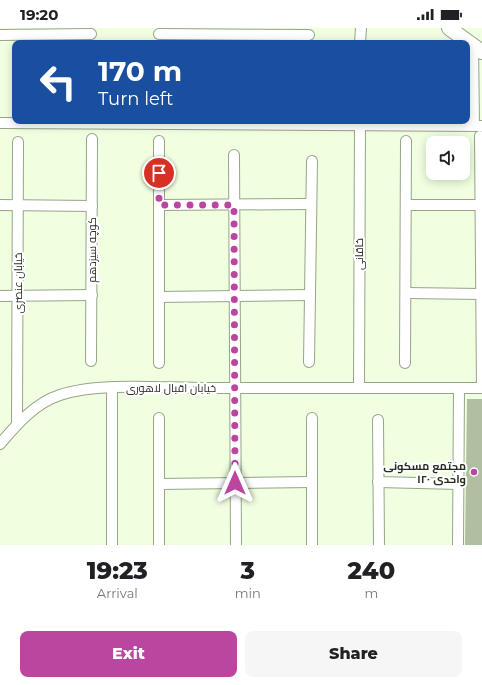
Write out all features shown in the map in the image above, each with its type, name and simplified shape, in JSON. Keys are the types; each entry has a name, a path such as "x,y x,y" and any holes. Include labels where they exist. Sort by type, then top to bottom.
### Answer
{"street":[{"path":"360,40 361,28"},
{"path":"450,28 467,40"},
{"path":"0,35 91,35"},
{"path":"159,35 309,35"},
{"path":"419,124 478,125 478,48"},
{"path":"0,124 12,124"},
{"name":"خاقانی","path":"359,388 360,124"},
{"path":"480,136 482,205 482,388"},
{"name":"کوچه سیزدهم","path":"91,361 92,139"},
{"path":"159,141 159,363"},
{"path":"406,141 406,362"},
{"name":"خیابان عنصری","path":"17,423 18,142"},
{"path":"234,155 236,545"},
{"path":"310,362 312,161"},
{"path":"159,205 311,204"},
{"path":"0,205 92,206"},
{"path":"406,205 482,205"},
{"path":"406,293 482,294"},
{"path":"0,296 92,295"},
{"path":"159,296 310,295"},
{"path":"112,388 112,545"},
{"name":"خیابان اقبال لاهوری","path":"0,444 17,423 46,401 59,395 75,391 112,388 482,388"},
{"path":"458,545 459,388"},
{"path":"159,418 159,545"},
{"path":"312,418 312,545"},
{"path":"378,420 379,545"},
{"path":"159,484 312,482"},
{"path":"378,482 459,484"}],"building":[{"name":"مجتمع مسکونی ۱۲۰ واحدی","path":"467,399 482,399 482,545 465,545"}],"place":[{"name":"مجتمع مسکونی ۱۲۰ واحدی","path":"474,472"}],"route":[{"path":"159,173 159,205 234,205 235,483"}]}
